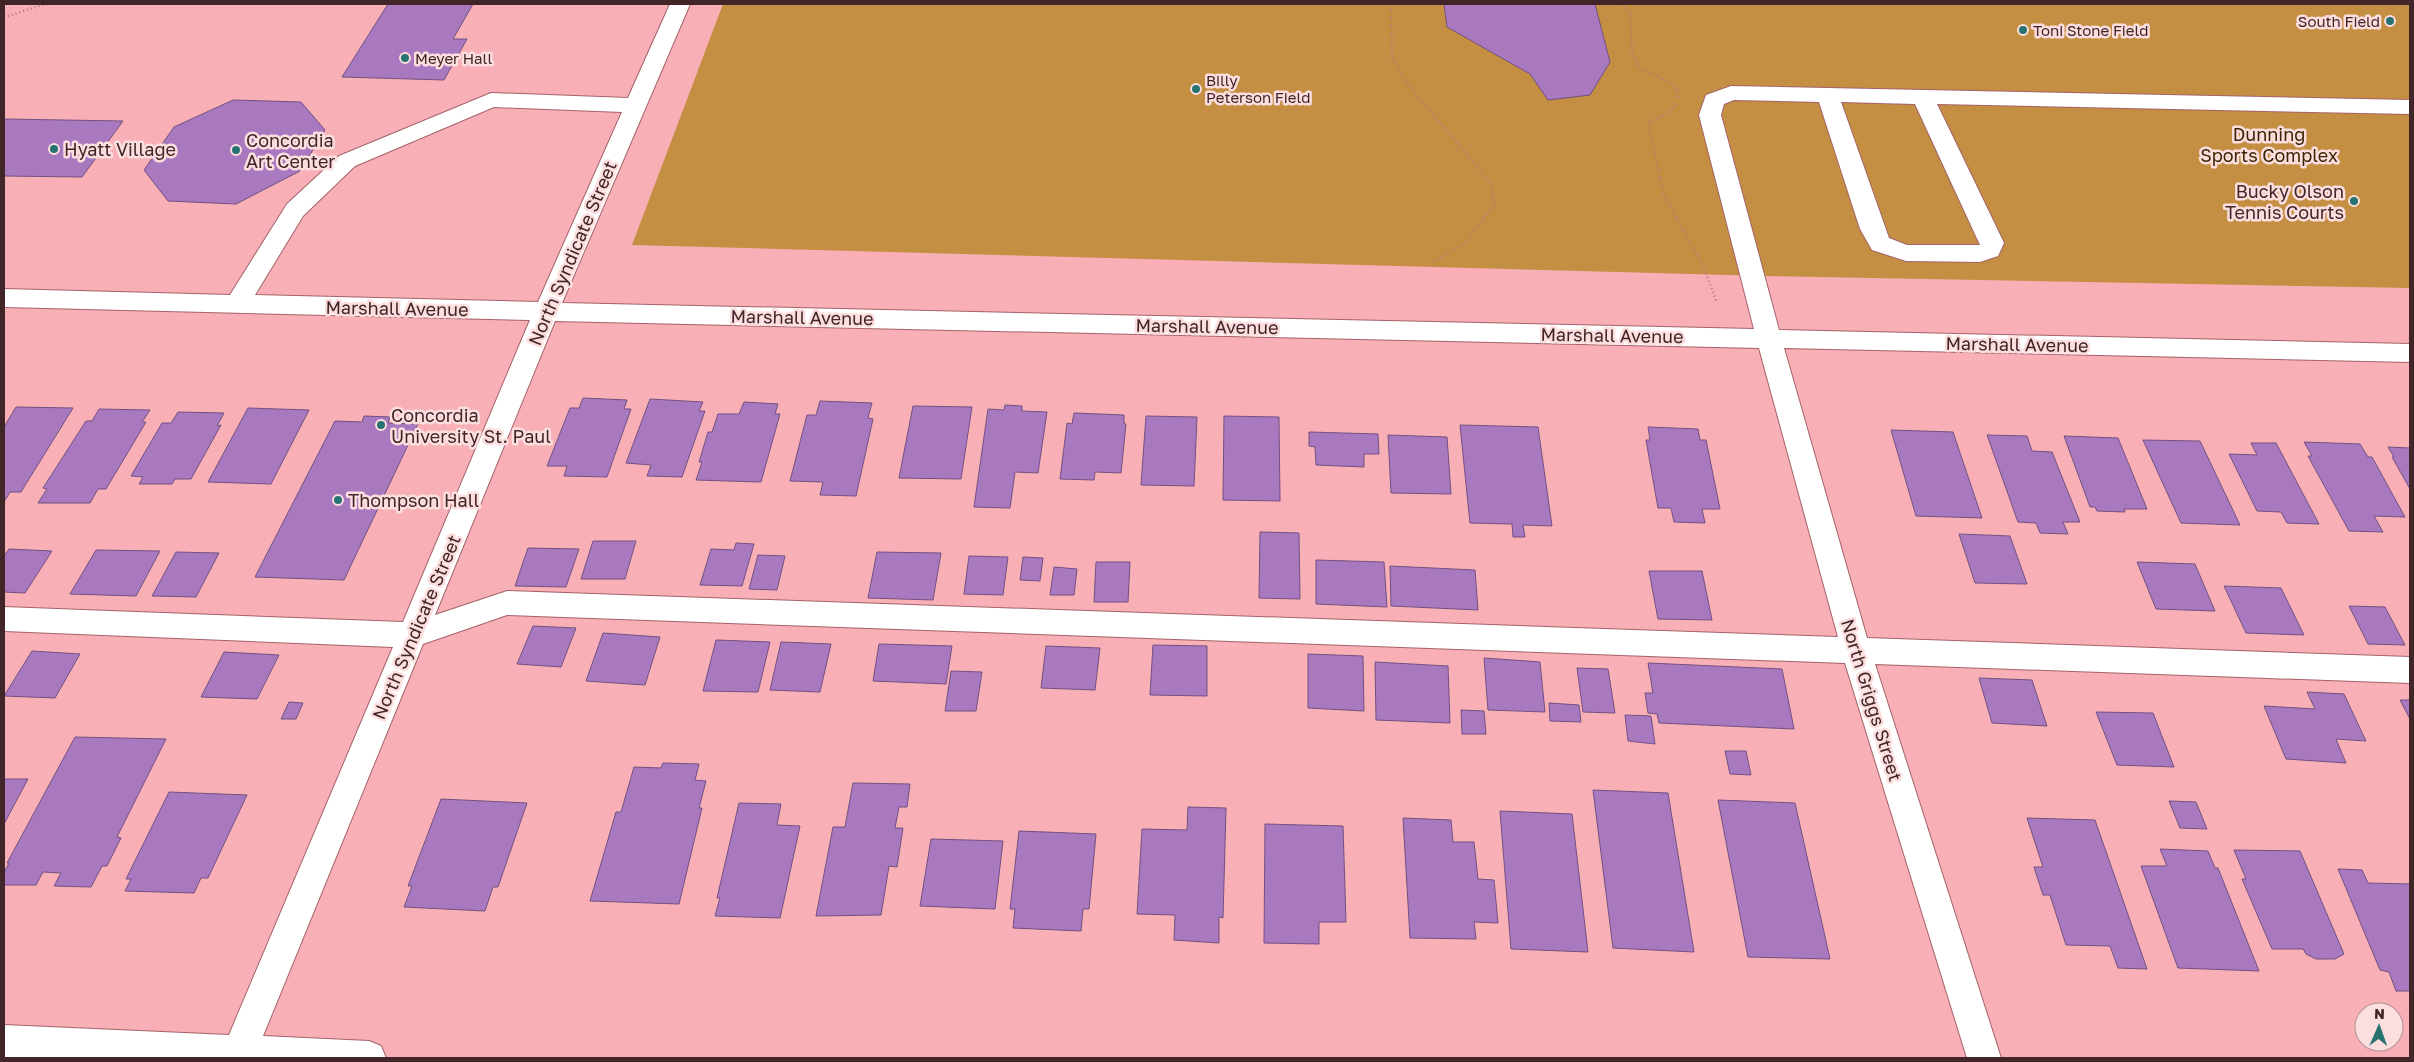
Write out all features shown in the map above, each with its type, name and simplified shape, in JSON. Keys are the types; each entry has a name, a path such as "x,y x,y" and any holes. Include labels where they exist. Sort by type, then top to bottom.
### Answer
{"street":[{"name":"North Syndicate Street","path":"238,1055 546,312 680,4"},
{"name":"North Griggs Street","path":"1828,95 1731,94 1714,100 1710,115 1769,338 1856,651 1984,1058"},
{"path":"1924,97 1992,244 1990,250 1980,254 1906,253 1880,244 1872,229 1828,95 2410,107"},
{"path":"237,304 295,210 347,161 491,100 636,105"},
{"name":"Marshall Avenue","path":"4,298 546,312 2410,353"},
{"path":"4,619 412,635 507,604 2410,670"},
{"path":"4,1042 238,1055 369,1058"}],"path":[{"path":"4,17 46,4"},
{"path":"1391,4 1392,57 1409,86 1490,182 1495,204 1464,244 1431,264"},
{"path":"1622,4 1630,13 1632,52 1640,70 1658,76 1683,92"},
{"path":"1677,88 1678,103 1664,115 1648,123 1664,195 1705,270 1717,303"}],"green space":[{"name":"Dunning Sports Complex","path":"723,4 2410,4 2410,288 1766,276 632,245"}],"building":[{"name":"Meyer Hall","path":"388,4 473,4 453,39 467,39 444,80 342,77"},
{"path":"1444,4 1595,4 1610,62 1590,95 1548,100 1530,74 1447,27"},
{"name":"Concordia Art Center","path":"233,100 301,102 325,130 300,171 236,204 168,201 144,170 174,127"},
{"name":"Hyatt Village","path":"4,119 123,121 82,177 4,176"},
{"path":"583,398 627,400 624,409 631,409 607,477 564,476 567,466 547,466 570,408 579,408"},
{"path":"650,399 703,402 699,411 705,411 682,477 647,476 651,465 626,463"},
{"path":"820,401 872,403 868,418 873,419 856,496 820,495 823,482 790,481 807,415 816,415"},
{"path":"744,402 778,404 775,414 780,414 761,482 696,480 708,432 712,432 718,414 739,414"},
{"path":"1005,405 1022,406 1022,411 1047,412 1038,473 1015,472 1010,508 974,507 988,409 1004,410"},
{"path":"913,406 972,407 961,479 899,478"},
{"path":"16,407 73,408 21,492 10,492 4,502 4,427"},
{"path":"248,408 309,410 271,484 208,482"},
{"path":"99,409 150,410 142,422 146,422 106,489 98,489 90,503 38,503 47,489 43,488 86,421 92,421"},
{"path":"178,412 224,413 217,426 221,425 191,479 175,479 172,484 139,484 143,477 131,476 162,423 171,423"},
{"path":"1074,413 1124,415 1124,424 1126,424 1121,473 1095,472 1094,480 1060,479 1067,423 1072,424"},
{"name":"Thompson Hall","path":"364,416 390,417 388,423 418,424 344,580 255,577 335,421 362,422"},
{"path":"1146,416 1197,417 1194,486 1141,485"},
{"path":"1224,416 1279,417 1280,501 1223,500"},
{"path":"1460,425 1538,427 1552,526 1523,525 1525,537 1513,537 1512,524 1470,523"},
{"path":"1648,427 1698,429 1700,440 1706,440 1720,509 1702,509 1705,523 1674,522 1671,508 1658,508 1646,440 1650,440"},
{"path":"1891,430 1953,432 1982,518 1916,516"},
{"path":"1309,432 1378,434 1379,454 1364,454 1364,467 1316,465 1315,447 1309,446"},
{"path":"1388,435 1447,437 1451,494 1391,493"},
{"path":"1987,435 2027,436 2032,451 2052,452 2080,522 2063,522 2068,534 2040,533 2036,523 2018,522"},
{"path":"2064,436 2118,438 2147,509 2124,509 2125,512 2097,511 2095,507 2090,507"},
{"path":"2143,440 2200,441 2240,525 2181,523"},
{"path":"2304,442 2360,444 2368,457 2372,457 2405,517 2374,516 2383,532 2349,531 2308,456 2312,456"},
{"path":"2251,443 2276,443 2319,524 2287,523 2281,512 2257,511 2229,454 2257,455"},
{"path":"2388,447 2410,448 2410,489 2392,457 2394,457"},
{"path":"1260,532 1299,533 1300,599 1259,598"},
{"path":"1959,534 2010,536 2027,584 1975,583"},
{"path":"593,541 636,541 625,579 581,579"},
{"path":"736,543 754,544 742,586 700,585 711,549 734,550"},
{"path":"528,548 579,549 566,587 515,586"},
{"path":"9,549 52,551 25,593 4,592 4,556"},
{"path":"96,550 160,551 136,596 70,594"},
{"path":"176,552 219,553 196,597 152,596"},
{"path":"877,552 941,553 933,600 868,598"},
{"path":"758,555 785,556 777,590 749,589"},
{"path":"969,556 1008,557 1003,595 964,594"},
{"path":"1023,557 1043,558 1040,581 1020,580"},
{"path":"1316,560 1384,562 1387,607 1316,604"},
{"path":"1096,562 1130,562 1128,602 1094,602"},
{"path":"2137,562 2195,564 2215,611 2156,609"},
{"path":"1390,566 1475,570 1478,610 1391,606"},
{"path":"1054,567 1077,569 1074,595 1050,595"},
{"path":"1649,571 1702,571 1712,620 1658,619"},
{"path":"2224,586 2281,588 2304,635 2246,633"},
{"path":"2349,606 2385,607 2405,645 2368,644"},
{"path":"533,626 576,628 561,667 517,664"},
{"path":"603,633 660,637 645,685 586,681"},
{"path":"716,640 770,642 758,692 703,691"},
{"path":"781,642 831,644 820,692 770,690"},
{"path":"879,644 952,646 946,684 873,681"},
{"path":"1153,645 1207,646 1207,696 1150,695"},
{"path":"1046,646 1100,648 1095,690 1041,688"},
{"path":"32,651 80,654 55,698 4,696"},
{"path":"224,652 279,655 257,699 201,697"},
{"path":"1308,654 1363,656 1364,711 1308,708"},
{"path":"1484,658 1540,662 1545,712 1488,710"},
{"path":"1375,662 1448,666 1450,723 1376,720"},
{"path":"1648,663 1782,669 1794,729 1659,723 1657,714 1648,713 1645,693 1653,693"},
{"path":"1577,668 1608,669 1615,713 1583,712"},
{"path":"951,671 982,672 976,711 945,711"},
{"path":"1979,678 2032,680 2047,726 1992,723"},
{"path":"2307,692 2344,694 2366,741 2336,739 2346,763 2286,759 2264,706 2315,709"},
{"path":"2400,700 2410,700 2410,719"},
{"path":"289,702 303,703 296,719 281,719"},
{"path":"1549,703 1579,705 1581,722 1550,721"},
{"path":"1461,710 1484,711 1486,734 1462,734"},
{"path":"2096,712 2153,713 2174,767 2117,765"},
{"path":"1625,715 1651,716 1655,744 1628,741"},
{"path":"75,737 166,739 117,837 121,838 107,866 102,866 91,887 54,886 61,873 43,872 36,885 4,885 4,873 9,863 7,863"},
{"path":"1725,751 1746,751 1751,775 1730,774"},
{"path":"663,763 699,764 695,780 706,781 699,808 702,808 679,904 590,901 616,812 621,812 634,767 661,768"},
{"path":"4,779 28,779 4,824"},
{"path":"853,783 910,784 907,807 899,807 895,828 903,828 897,867 889,866 881,915 816,916 833,827 845,827"},
{"path":"1593,790 1668,793 1694,952 1613,948"},
{"path":"169,792 247,795 208,878 201,878 194,893 125,891 131,879 126,879"},
{"path":"441,799 527,803 498,887 493,887 485,911 404,907 412,886 408,886"},
{"path":"1718,800 1795,803 1830,959 1748,957"},
{"path":"2169,801 2196,802 2207,829 2180,828"},
{"path":"739,803 781,804 777,825 800,826 780,918 715,916 720,898 717,898"},
{"path":"1188,807 1226,808 1223,918 1219,917 1219,943 1174,940 1175,915 1137,914 1142,829 1187,830"},
{"path":"1500,811 1572,814 1588,952 1511,949"},
{"path":"1403,818 1451,820 1453,842 1474,842 1478,879 1494,880 1498,923 1474,922 1476,939 1410,938"},
{"path":"2027,818 2095,820 2147,969 2118,968 2110,946 2066,945 2050,895 2043,895 2034,867 2043,867"},
{"path":"1265,824 1343,826 1346,922 1319,922 1319,944 1264,943"},
{"path":"1019,831 1096,834 1089,909 1083,909 1081,931 1013,928 1015,909 1010,909"},
{"path":"931,839 1003,841 995,909 920,906"},
{"path":"2160,849 2208,851 2215,868 2218,868 2259,971 2178,968 2141,866 2167,866"},
{"path":"2234,850 2300,851 2344,954 2335,959 2316,959 2306,954 2303,949 2272,949 2242,879 2246,879"},
{"path":"2338,869 2362,870 2368,883 2410,884 2410,991 2396,991 2389,972 2380,970"}],"place":[{"name":"South Field","path":"2390,21"},
{"name":"Toni Stone Field","path":"2023,30"},
{"name":"Meyer Hall","path":"405,58"},
{"name":"Billy Peterson Field","path":"1196,89"},
{"name":"Hyatt Village","path":"54,149"},
{"name":"Concordia Art Center","path":"236,150"},
{"name":"Bucky Olson Tennis Courts","path":"2354,201"},
{"name":"Concordia University St. Paul","path":"381,425"},
{"name":"Thompson Hall","path":"338,500"}]}
